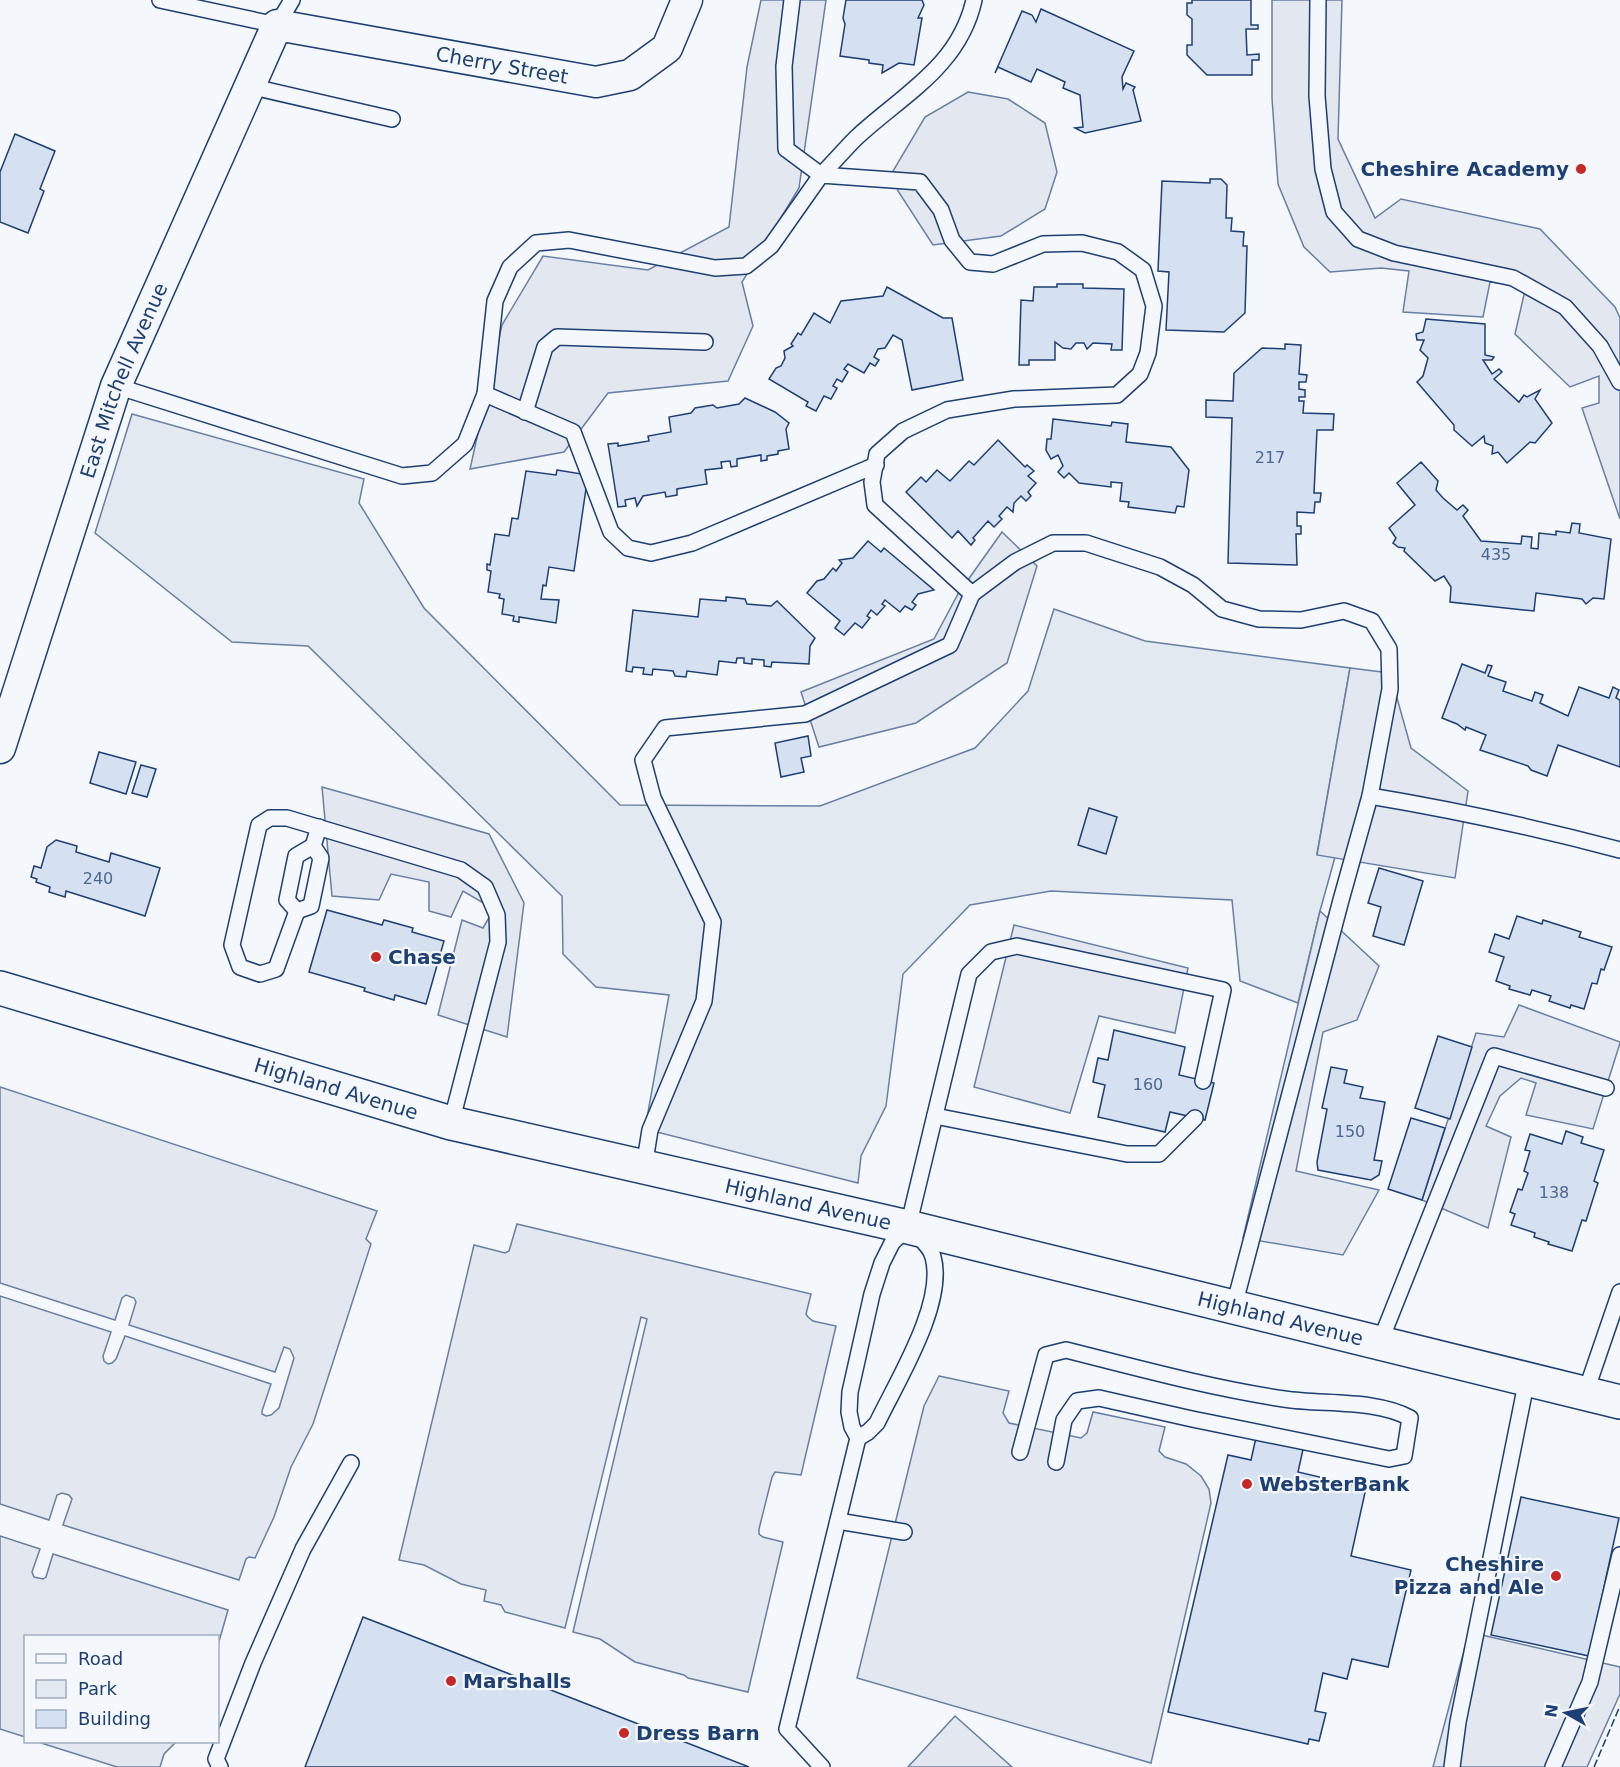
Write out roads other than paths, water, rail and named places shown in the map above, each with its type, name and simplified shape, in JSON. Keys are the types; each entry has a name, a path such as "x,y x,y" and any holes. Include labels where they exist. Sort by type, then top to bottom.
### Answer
{"highway":[{"name":"Highland Avenue","path":"0,988 451,1123 908,1227 1620,1402"}],"street":[{"name":"Cherry Street","path":"285,12 596,82 630,75 667,48 687,0"},
{"name":"East Mitchell Avenue","path":"0,748 116,386 249,86 285,12"}],"lane":[{"path":"160,0 285,12"},
{"path":"792,0 784,66 786,149 821,175 920,182 941,210 952,240 970,262 993,264 1043,244 1082,243 1118,252 1143,270 1155,306 1148,353 1140,374 1117,395 1014,399 947,411 903,431 878,454 872,482 874,504 972,594"},
{"path":"116,386 402,476 432,473 465,444 485,394 495,302 510,267 536,243 569,240 715,268 747,266 771,246 821,175 856,138 930,77 946,59 961,34 974,0"},
{"path":"1318,0 1317,96 1322,159 1334,212 1358,239 1394,253 1513,278 1565,307 1600,346 1620,382"},
{"path":"249,86 392,119"},
{"path":"525,412 545,347 557,337 705,342"},
{"path":"485,394 573,432 611,532 628,548 651,553 692,543 876,465"},
{"path":"644,1167 650,1130 704,1001 713,922 653,798 643,760 665,728 805,714 950,645 972,594 1015,562 1053,543 1086,543 1160,567 1193,585 1222,609 1259,619 1301,620 1344,611 1372,621 1389,649 1390,689 1370,796 1234,1306"},
{"path":"1370,796 1551,831 1620,850"},
{"path":"297,910 276,969 260,974 240,967 232,945 259,825 270,818 287,818 461,870 485,887 497,915 498,942 451,1123"},
{"path":"297,910 287,900 296,856 313,846 319,827"},
{"path":"297,910 311,906 321,858 313,846"},
{"path":"822,1767 787,1730 858,1438 849,1412 850,1392 872,1294 882,1263 892,1243 908,1227 969,974 991,952 1017,946 1223,990 1203,1081"},
{"path":"1380,1342 1494,1056 1606,1088"},
{"path":"934,1116 1127,1154 1159,1154 1195,1118"},
{"path":"858,1438 877,1423 925,1324 933,1299 935,1277 933,1256 926,1244 908,1227"},
{"path":"1585,1394 1620,1292"},
{"path":"1020,1452 1046,1355 1065,1350 1223,1388 1286,1400 1344,1403 1398,1411 1410,1418 1404,1456 1389,1459 1099,1398 1077,1401 1064,1420 1056,1462"},
{"path":"1452,1767 1458,1722 1527,1379"},
{"path":"220,1767 216,1759 253,1663 303,1549 351,1463"},
{"path":"838,1521 904,1532"},
{"path":"1553,1767 1590,1682 1620,1555"}],"place":[{"name":"Cheshire Academy","path":"1581,169"},
{"name":"Chase","path":"376,957"},
{"name":"WebsterBank","path":"1247,1484"},
{"name":"Cheshire Pizza and Ale","path":"1556,1576"},
{"name":"Marshalls","path":"451,1681"},
{"name":"Dress Barn","path":"624,1733"}]}
